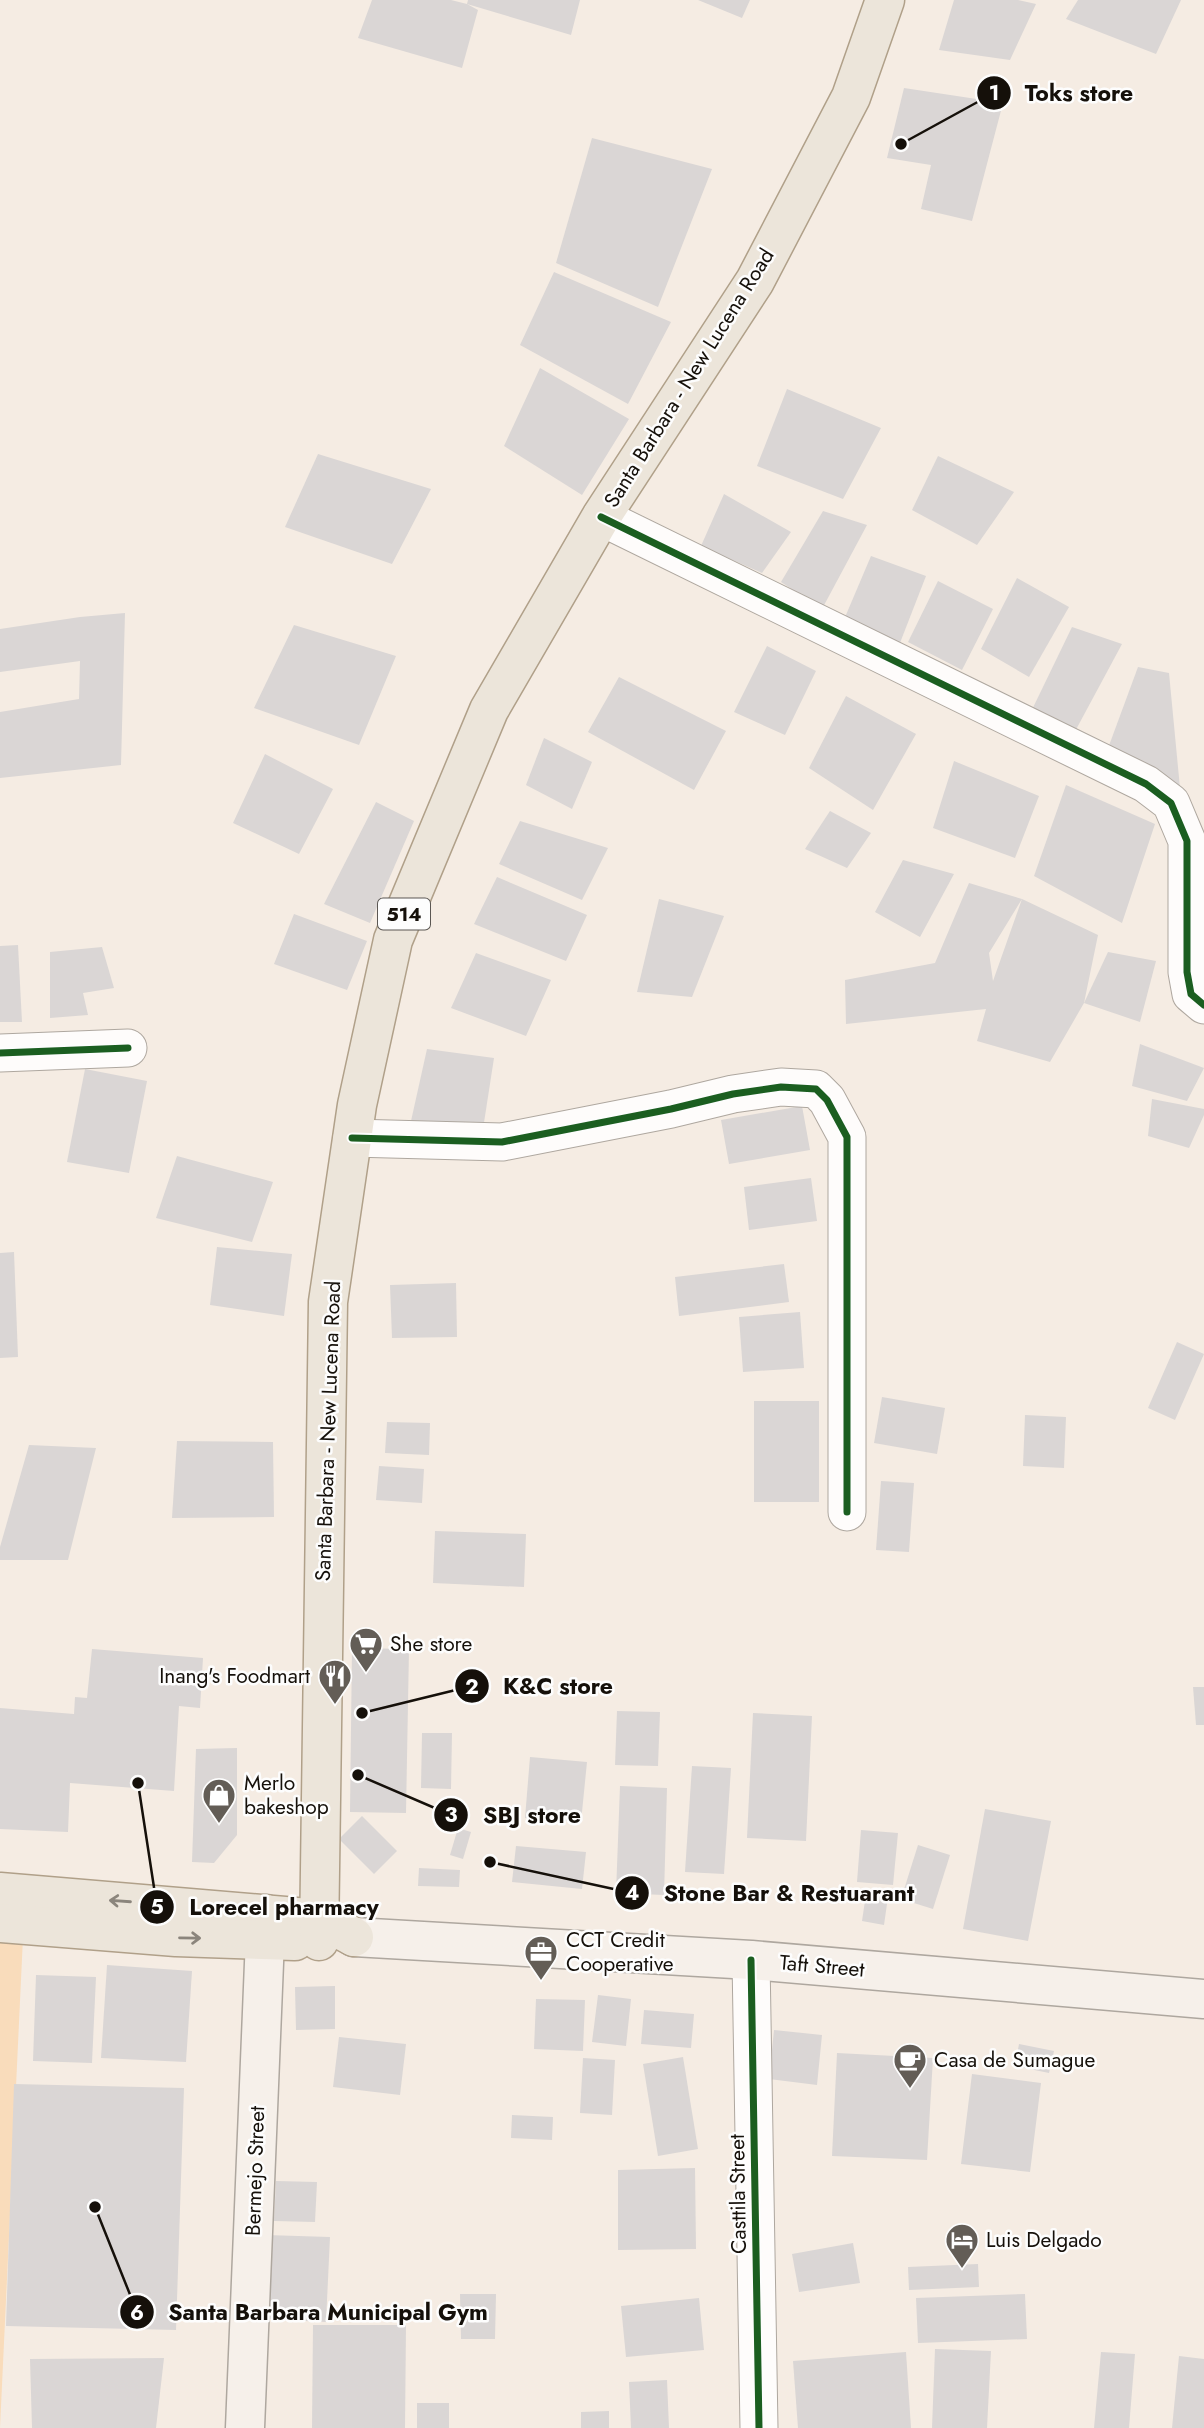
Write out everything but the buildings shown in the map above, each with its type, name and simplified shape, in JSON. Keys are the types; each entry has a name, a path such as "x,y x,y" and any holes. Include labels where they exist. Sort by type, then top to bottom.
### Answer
{"main road":[{"name":"Santa Barbara - New Lucena Road","path":"331,1933 328,1302 357,1105 393,940 489,710 601,517 755,281 851,97 885,0"},
{"path":"0,1892 265,1927 331,1933"},
{"path":"0,1923 176,1937 265,1927"},
{"name":"Bermejo Street","path":"245,2428 265,1927"},
{"name":"Taft Street","path":"331,1933 751,1960 1204,1999"}],"street":[{"path":"601,517 1146,783 1171,803 1187,841 1187,972 1191,994 1204,1004"},
{"path":"0,1053 128,1048"},
{"path":"352,1138 502,1142 733,1094 781,1087 816,1089 827,1100 847,1137 847,1513"},
{"name":"Casttila Street","path":"751,1960 759,2428"}],"shaded area":[{"path":"0,1936 23,1937 0,2428"}],"cycle path":[{"path":"601,517 1146,784 1171,803 1187,841 1187,972 1191,994 1204,1005"},
{"path":"0,1053 128,1048"},
{"path":"352,1138 502,1142 733,1094 781,1087 816,1089 827,1100 847,1137 847,1512"},
{"path":"751,1960 759,2428"}],"place":[{"name":"Toks store","path":"901,144"},
{"name":"She store","path":"366,1674"},
{"name":"Inang's Foodmart","path":"335,1706"},
{"name":"K&C store","path":"362,1713"},
{"name":"SBJ store","path":"358,1775"},
{"name":"Lorecel pharmacy","path":"138,1783"},
{"name":"Merlo bakeshop","path":"219,1825"},
{"name":"Stone Bar & Restuarant","path":"490,1862"},
{"name":"CCT Credit Cooperative","path":"541,1982"},
{"name":"Casa de Sumague","path":"910,2090"},
{"name":"Santa Barbara Municipal Gym","path":"95,2207"},
{"name":"Luis Delgado","path":"962,2270"}]}
